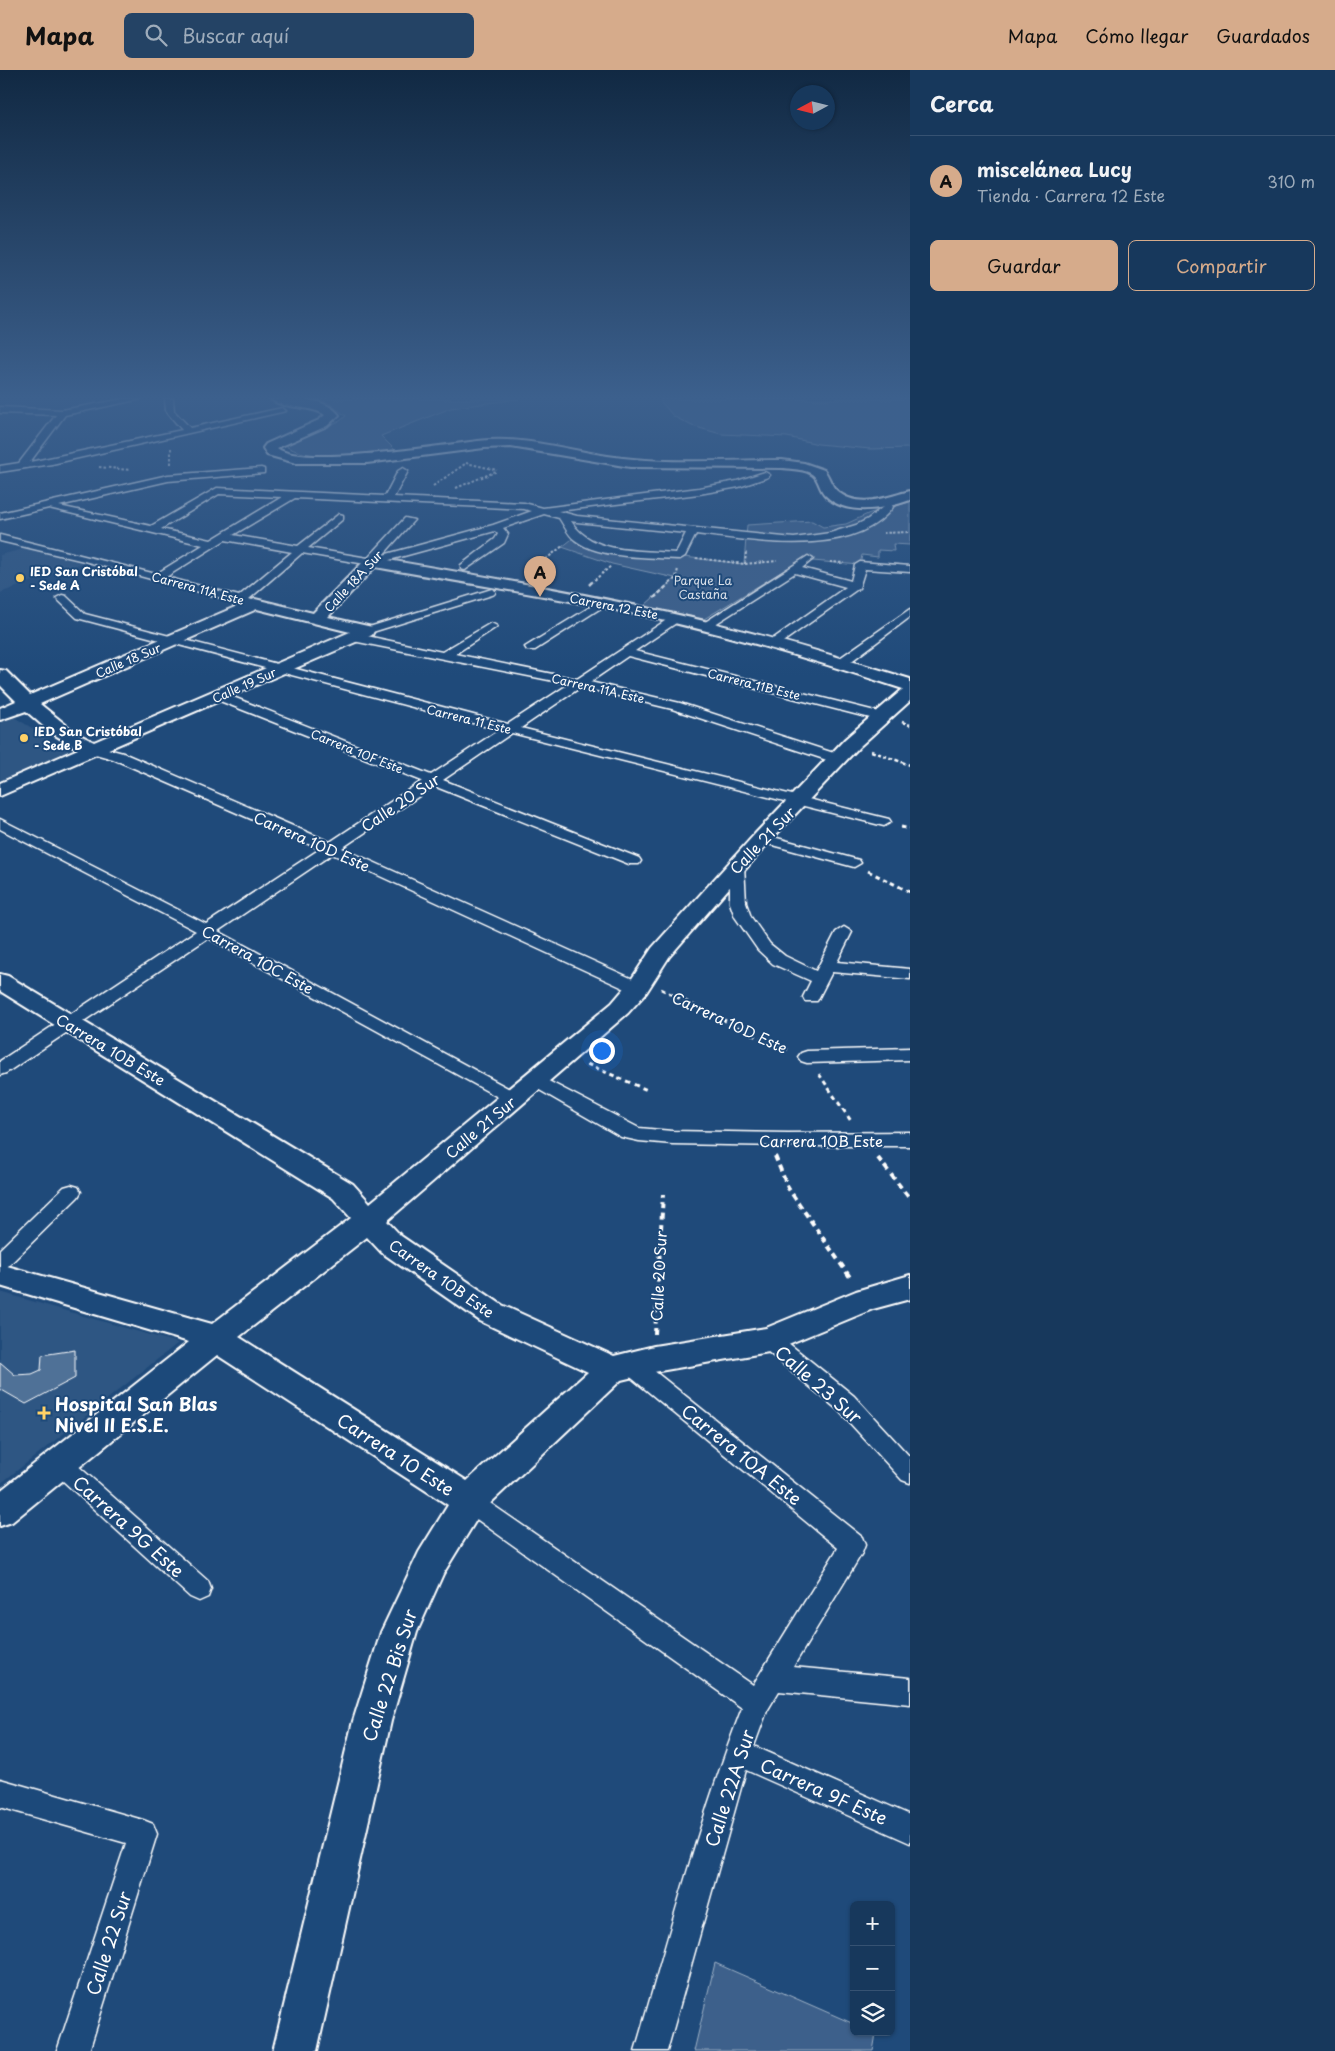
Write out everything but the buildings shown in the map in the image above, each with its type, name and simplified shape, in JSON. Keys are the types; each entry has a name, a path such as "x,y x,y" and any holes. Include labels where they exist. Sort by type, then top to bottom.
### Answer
{"street":[{"path":"0,516 110,491"},
{"path":"152,530 216,491"},
{"path":"228,491 524,506 545,510 564,517 786,540 816,539 870,522 886,511 888,506 886,504"},
{"path":"388,498 392,491"},
{"path":"371,562 497,527 545,510 702,491"},
{"path":"831,491 842,500 862,504 886,504 910,495"},
{"path":"158,577 294,494"},
{"path":"48,506 213,544"},
{"name":"Calle 18 Sur","path":"0,715 174,641 248,602 300,550 339,517"},
{"path":"564,517 576,536 598,546 627,551 680,556 692,531"},
{"name":"Calle 18A Sur","path":"317,619 409,520"},
{"path":"465,567 500,541 503,534 497,527"},
{"name":"Carrera 12 Este","path":"224,537 511,586 638,611 773,643 910,685"},
{"name":"Carrera 11A Este","path":"0,538 317,619 359,634 445,655 580,682 676,706 838,759"},
{"path":"705,626 808,559"},
{"path":"773,643 855,586 860,565 910,569"},
{"path":"794,568 855,586"},
{"name":"Carrera 11 Este","path":"62,598 81,616 279,670 884,822"},
{"path":"531,647 600,604"},
{"path":"841,663 910,612"},
{"name":"Calle 20 Sur","path":"0,1069 675,619"},
{"path":"445,655 491,626"},
{"name":"Calle 19 Sur","path":"0,790 359,634"},
{"name":"Carrera 11B Este","path":"626,652 882,717"},
{"name":"Carrera 10D Este","path":"3,683 78,744 118,756 640,984"},
{"name":"Calle 21 Sur","path":"0,1510 216,1338 369,1220 620,1008 640,984 660,952 737,865 852,744 910,692"},
{"name":"Carrera 10F Este","path":"219,696 634,861"},
{"name":"Carrera 10C Este","path":"0,823 207,931 513,1098"},
{"path":"762,838 854,863"},
{"path":"737,865 738,904 743,917 764,947 779,960 823,972 910,974"},
{"path":"811,997 844,932"},
{"name":"Carrera 10B Este","path":"0,981 343,1191 391,1244 491,1313 632,1364"},
{"name":"Carrera 10D Este","path":"807,1056 910,1054"},
{"name":"Carrera 10B Este","path":"535,1080 628,1132 641,1135 769,1141 910,1139"},
{"path":"0,1261 71,1192"},
{"name":"Carrera 10 Este","path":"0,1275 216,1338 469,1500 757,1704"},
{"path":"632,1364 769,1340 866,1299 910,1287"},
{"name":"Calle 23 Sur","path":"769,1340 846,1403 910,1473"},
{"name":"Calle 22 Bis Sur","path":"295,2051 331,1889 385,1674 399,1632 426,1572 469,1500 632,1364"},
{"name":"Carrera 10A Este","path":"632,1364 853,1544"},
{"name":"Carrera 9G Este","path":"59,1463 199,1589"},
{"name":"Calle 22A Sur","path":"652,2051 711,1840 738,1752 757,1704 853,1544"},
{"path":"772,1678 910,1691"},
{"name":"Carrera 9F Este","path":"738,1752 910,1829"},
{"name":"Calle 22 Sur","path":"0,1793 143,1834 73,2051"}],"lane":[{"name":"Calle 19 Sur","path":"359,634 492,592"}],"path":[{"path":"420,500 430,491"},
{"path":"420,500 442,491"},
{"path":"511,586 576,536"},
{"path":"574,598 627,551"},
{"path":"638,611 676,578 680,556 745,564 808,559 860,565"},
{"path":"852,744 910,766"},
{"path":"854,863 910,892"},
{"name":"Carrera 10D Este","path":"640,984 772,1044 807,1056"},
{"path":"566,1054 647,1090"},
{"path":"807,1056 864,1140 910,1199"},
{"path":"769,1141 788,1188 866,1299"},
{"name":"Calle 20 Sur","path":"632,1364 663,1194"}],"shaded area":[{"name":"IED San Cristóbal - Sede A","path":"28,548 82,563 0,593 0,555"},
{"name":"IED San Cristóbal - Sede B","path":"14,717 71,752 0,783 0,723"},
{"name":"Hospital San Blas Nivel II E.S.E.","path":"0,1292 178,1343 0,1484"}],"green space":[{"name":"Parque La Castaña","path":"910,502 910,545 893,544 894,551 878,550 878,557 862,555 860,565 801,560 704,619 644,606 675,578 612,564 562,547 576,536 598,547 744,564 747,525 812,521 823,527 846,524 870,513"},
{"path":"715,1963 850,2022 850,2036 876,2036 873,2051 694,2051"}],"place":[{"name":"IED San Cristóbal - Sede A","path":"20,578"},
{"name":"miscelánea Lucy","path":"540,597"},
{"name":"IED San Cristóbal - Sede B","path":"24,738"},
{"name":"Hospital San Blas Nivel II E.S.E.","path":"44,1413"}]}
